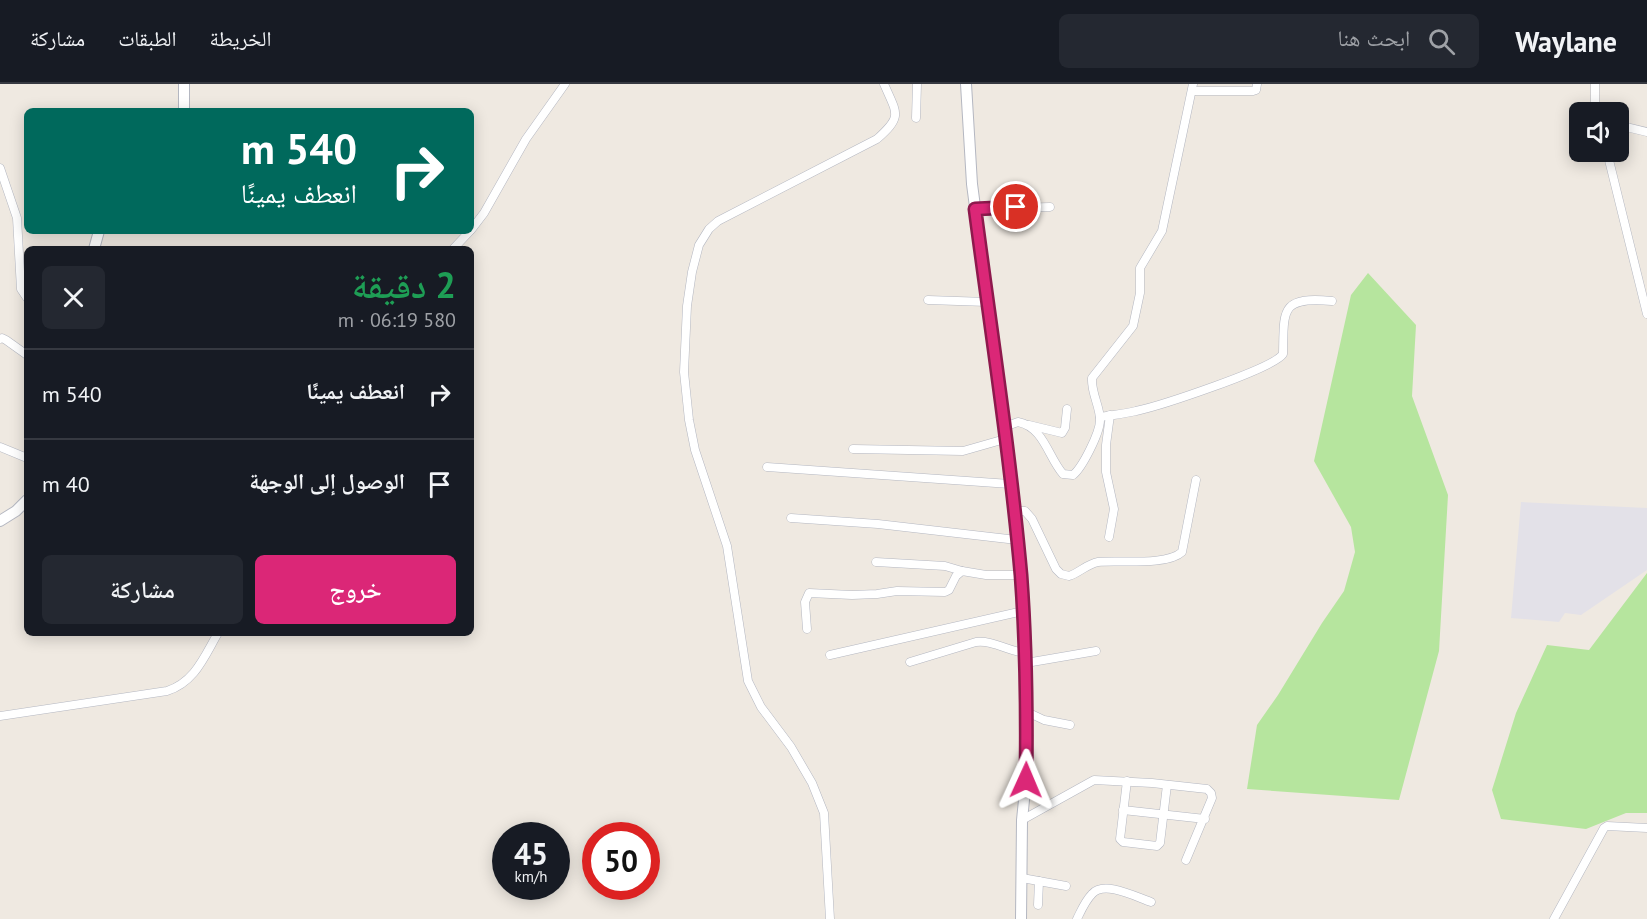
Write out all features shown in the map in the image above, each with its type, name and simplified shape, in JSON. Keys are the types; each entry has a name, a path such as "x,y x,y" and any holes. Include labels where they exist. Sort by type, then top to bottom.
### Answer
{"main road":[{"path":"184,84 184,108"},
{"path":"966,84 975,209 1021,575 1027,712 1026,780 1022,820 1022,919"},
{"path":"0,521 24,503"}],"street":[{"path":"474,227 526,139 565,84"},
{"path":"830,919 824,813 812,783 791,747 761,707 748,681 727,546 695,450 689,420 684,372 687,306 699,245 709,229 718,221 877,139 892,126 895,117 895,108 884,84"},
{"path":"916,118 917,84"},
{"path":"1024,423 1040,436 1063,474 1072,475 1078,471 1100,422 1092,378 1134,326 1140,293 1140,268 1162,231 1193,88 1253,91 1256,90 1257,84"},
{"path":"1595,84 1595,102"},
{"path":"1629,128 1647,132"},
{"path":"1609,162 1647,314"},
{"path":"0,168 17,218 21,289 24,294"},
{"path":"975,209 1050,207"},
{"path":"456,246 468,234"},
{"path":"928,300 987,302"},
{"path":"1100,417 1160,404 1249,374 1275,362 1282,354 1282,322 1287,308 1291,304 1315,300 1332,301"},
{"path":"0,339 6,340 24,353"},
{"path":"1004,427 1018,422 1062,433 1065,428 1067,409"},
{"path":"1109,537 1113,509 1106,472 1106,445 1110,415"},
{"path":"854,450 963,451 1005,440"},
{"path":"0,447 24,457"},
{"path":"767,467 1010,484"},
{"path":"1013,511 1025,511 1032,519 1056,569 1061,574 1069,576 1095,563 1158,559 1182,552 1196,480"},
{"path":"791,518 878,524 1017,540"},
{"path":"876,562 945,566 986,575 1021,575"},
{"path":"807,629 805,602 808,593 852,595 897,591 945,592 949,590 956,576 963,571"},
{"path":"830,655 1023,611"},
{"path":"0,717 167,691 180,687 198,667 216,636"},
{"path":"910,662 985,641 1026,658 1096,651"},
{"path":"1027,712 1044,720 1070,725"},
{"path":"1022,820 1095,780 1207,789 1212,798 1186,861"},
{"path":"1127,781 1120,839 1123,842 1150,846 1158,846 1160,843 1167,785"},
{"path":"1123,810 1205,819"},
{"path":"1554,919 1607,826 1647,828"},
{"path":"1022,878 1066,886"},
{"path":"1038,881 1038,905"},
{"path":"1077,919 1092,892 1099,889 1115,889 1150,902"}],"shaded area":[{"path":"1521,502 1647,508 1647,570 1581,615 1565,613 1559,622 1511,618"}],"green space":[{"path":"1368,273 1416,325 1412,396 1448,495 1439,651 1399,800 1247,789 1257,725 1344,591 1355,552 1351,527 1314,461 1351,295"},
{"path":"1647,573 1647,813 1626,813 1586,829 1501,819 1492,790 1516,713 1547,645 1589,650"}],"route":[{"path":"1016,207 975,209 1021,575 1026,663 1026,780"}]}
